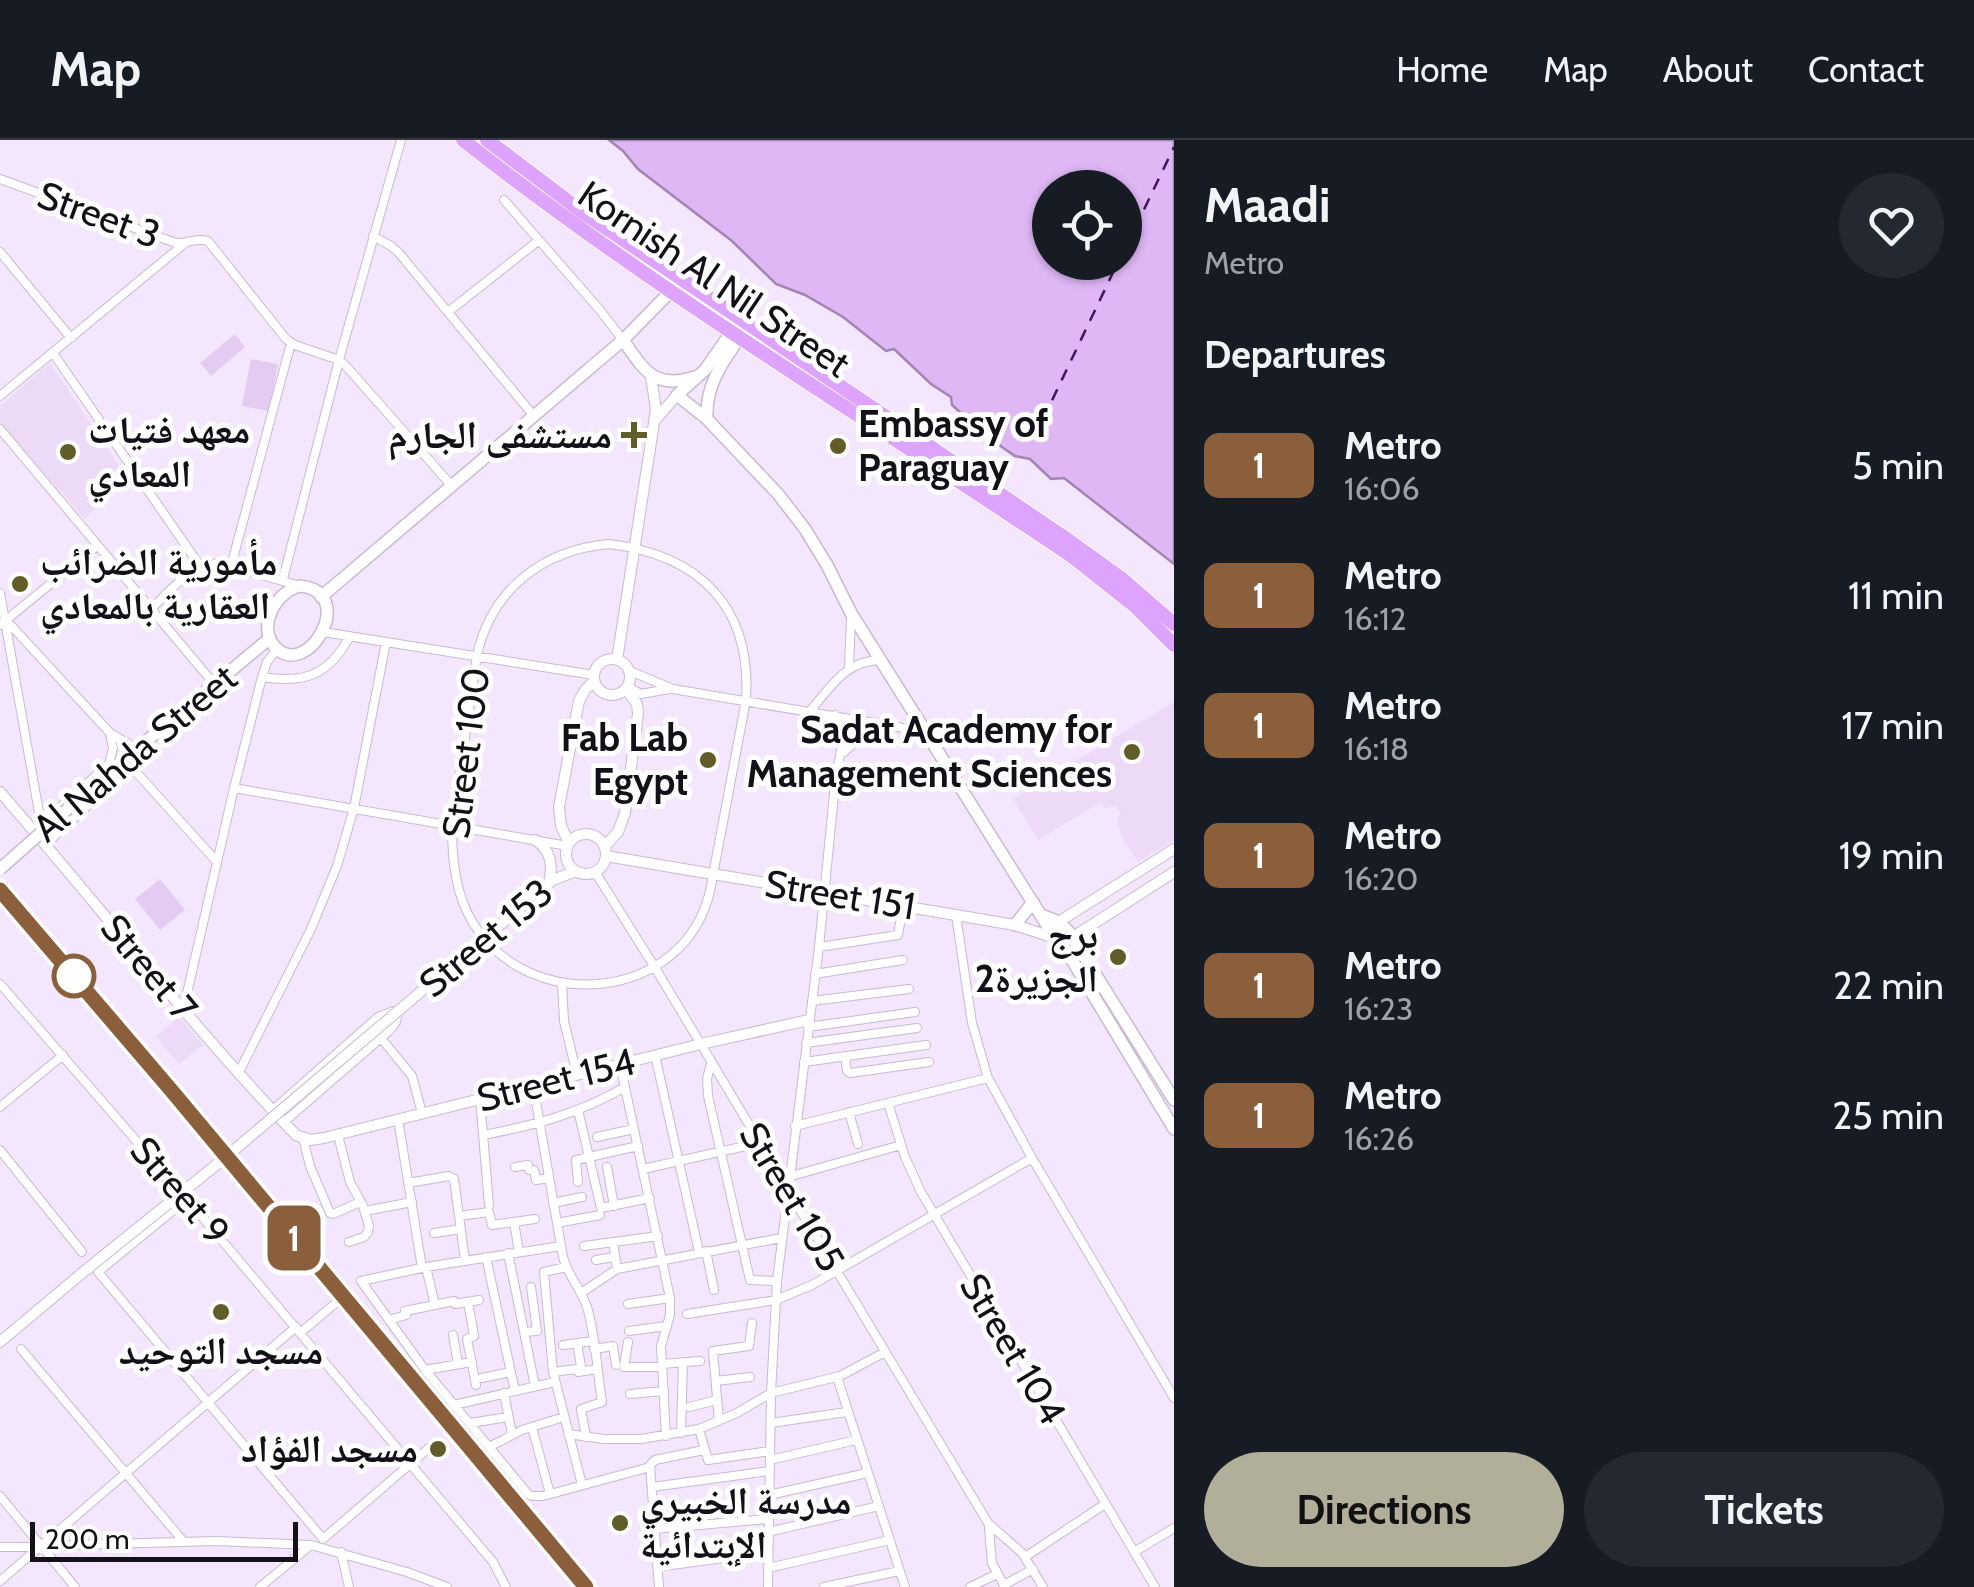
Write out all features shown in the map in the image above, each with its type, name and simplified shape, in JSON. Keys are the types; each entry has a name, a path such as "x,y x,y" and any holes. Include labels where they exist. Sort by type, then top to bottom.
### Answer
{"highway":[{"name":"Kornish Al Nil Street","path":"462,140 530,193 677,285 1073,557 1135,606 1174,645"},
{"name":"Kornish Al Nil Street","path":"487,140 677,285"},
{"name":"Kornish Al Nil Street","path":"740,328 1066,538 1174,624"}],"main road":[{"path":"322,597 624,340 677,285"},
{"path":"740,328 717,362 677,395 707,419 798,520 828,565 880,660 1041,915 1054,929 1174,1129"},
{"path":"624,340 650,376 678,381 702,374"},
{"path":"707,419 717,362"},
{"path":"300,586 308,586 322,597 327,614 318,640 304,652 285,654 274,643 269,620 275,602 290,588 300,586"},
{"name":"Al Nahda Street","path":"0,869 137,749 274,643"},
{"path":"1015,925 1033,902"},
{"path":"1054,929 1073,937 1174,1100"}],"street":[{"path":"284,579 339,360 401,140"},
{"name":"Street 3","path":"0,180 155,236 184,244 202,239 213,244 291,342"},
{"path":"504,200 624,340"},
{"path":"373,236 399,253 533,415"},
{"path":"448,312 538,240"},
{"path":"0,396 184,244"},
{"path":"0,252 71,338"},
{"path":"230,566 291,342 339,360 356,375 451,485"},
{"path":"52,353 200,566"},
{"path":"617,660 654,422 656,398 650,376"},
{"path":"654,422 677,395"},
{"path":"0,429 216,685"},
{"path":"2,619 97,546"},
{"name":"Street 100","path":"586,546 633,547 673,560 707,584 721,600 740,638 747,680 713,874 699,920 679,946 640,974 610,983 578,985 544,979 512,963 484,939 472,922 457,886 452,826 477,656 490,620 504,597 528,572 560,554 586,546"},
{"path":"150,610 200,566 220,563 300,586"},
{"path":"0,593 37,827"},
{"path":"849,668 851,613"},
{"path":"2,619 110,733 137,749"},
{"path":"323,632 594,678"},
{"path":"262,677 288,680 318,673 342,652 350,636"},
{"path":"239,1072 311,929 337,866 354,808 386,642"},
{"path":"183,1010 234,788 274,643"},
{"path":"810,711 849,668 880,660"},
{"path":"594,678 599,690 608,695 618,695 631,679 625,664 604,661 579,701 559,807 568,844 567,860 576,871 586,874 603,866 606,851 625,814 638,714 627,688"},
{"path":"630,671 673,688 926,732"},
{"path":"627,688 641,694 673,688"},
{"path":"768,1587 777,1281 843,738 835,715"},
{"path":"841,756 861,737 886,725"},
{"path":"45,843 113,771 110,733"},
{"name":"Al Nahda Street","path":"37,827 113,771"},
{"path":"136,772 217,862"},
{"path":"234,788 535,840 568,844 578,835 591,834 597,836 606,851"},
{"name":"Street 7","path":"0,792 37,827 45,843 183,1010 303,1138"},
{"path":"535,840 549,856 549,884"},
{"path":"1054,929 1174,849"},
{"name":"Street 151","path":"606,851 713,874 1054,929"},
{"path":"1073,937 1172,873 1159,858"},
{"name":"Street 153","path":"273,1110 378,1017 398,1011 549,884 576,871"},
{"name":"Street 105","path":"595,872 988,1523 1025,1557 1043,1587"},
{"path":"819,948 898,936 903,906"},
{"path":"956,915 975,1037 988,1078 1174,1398"},
{"path":"815,974 903,960"},
{"name":"Street 9","path":"0,984 493,1562 506,1587"},
{"path":"562,984 564,1021 578,1075"},
{"path":"812,1002 909,989"},
{"path":"0,1342 398,1011"},
{"name":"Street 153","path":"284,1122 382,1038 394,1026 398,1011"},
{"path":"809,1024 914,1012"},
{"name":"Street 154","path":"303,1138 317,1140 700,1044 809,1024"},
{"path":"806,1043 917,1028"},
{"path":"382,1038 412,1076 422,1113"},
{"path":"804,1062 926,1045"},
{"path":"0,1107 63,1055"},
{"path":"655,1056 714,1290"},
{"path":"845,1056 849,1073 930,1062"},
{"path":"711,1063 707,1088 750,1280 777,1281"},
{"path":"620,1064 670,1298 670,1315 662,1339 662,1458"},
{"path":"795,1126 988,1078"},
{"path":"533,1086 561,1246 566,1267 589,1315 594,1345 602,1403 581,1409 586,1437"},
{"path":"483,1135 540,1124 625,1087"},
{"path":"480,1099 490,1205"},
{"name":"Street 104","path":"888,1103 915,1181 1155,1587"},
{"path":"578,1110 601,1211"},
{"path":"849,1112 858,1144"},
{"path":"398,1119 424,1267 435,1305"},
{"path":"597,1138 634,1129"},
{"path":"338,1135 368,1232 350,1242"},
{"path":"303,1138 329,1212 412,1202"},
{"path":"643,1169 759,1142"},
{"path":"788,1176 901,1145"},
{"path":"578,1182 575,1162 638,1146"},
{"path":"0,1150 82,1252"},
{"path":"687,1314 776,1300 837,1272 1032,1158"},
{"path":"515,1167 528,1165 536,1180 549,1178"},
{"path":"607,1167 614,1206"},
{"path":"408,1184 453,1178 465,1260"},
{"path":"553,1202 582,1197"},
{"path":"557,1223 650,1198"},
{"path":"187,1199 98,1272 324,1539"},
{"path":"459,1216 489,1212 491,1224 534,1219"},
{"path":"514,1222 513,1253 535,1386"},
{"path":"434,1233 461,1229"},
{"path":"584,1246 658,1236"},
{"path":"581,1293 617,1269 781,1238"},
{"path":"613,1242 617,1269"},
{"path":"561,1246 361,1281 426,1370 528,1494 538,1497 650,1467"},
{"path":"486,1257 515,1391"},
{"path":"596,1260 615,1257"},
{"path":"566,1267 544,1272 554,1377 582,1486"},
{"path":"524,1332 537,1330 531,1287"},
{"path":"628,1304 670,1298"},
{"path":"389,1320 406,1315 405,1311 479,1300"},
{"path":"0,1581 209,1402 337,1302"},
{"path":"468,1302 474,1336 468,1338 479,1382 511,1372"},
{"path":"720,1421 712,1351 749,1346 752,1324"},
{"path":"629,1331 666,1326"},
{"path":"453,1335 458,1364"},
{"path":"628,1342 624,1367 700,1361"},
{"path":"577,1343 580,1366"},
{"path":"564,1345 613,1346 616,1366"},
{"path":"21,1349 184,1542"},
{"path":"507,1354 528,1350"},
{"path":"568,1434 622,1440 699,1429 772,1393 838,1377 886,1352"},
{"path":"426,1370 472,1362"},
{"path":"681,1433 683,1362"},
{"path":"454,1404 535,1386 577,1368 578,1372 597,1369"},
{"path":"716,1381 750,1377"},
{"path":"838,1377 905,1587"},
{"path":"630,1394 664,1391"},
{"path":"504,1394 512,1434"},
{"path":"689,1408 718,1400"},
{"path":"771,1422 848,1412"},
{"path":"470,1423 508,1416"},
{"path":"491,1446 512,1434 564,1417"},
{"path":"532,1427 550,1494"},
{"path":"699,1429 708,1460 770,1456 856,1440"},
{"path":"260,1587 324,1539 430,1447"},
{"path":"659,1587 650,1467 662,1458 704,1450"},
{"path":"652,1488 770,1471"},
{"path":"769,1495 867,1473"},
{"path":"0,1496 75,1587"},
{"path":"1025,1557 1106,1504"},
{"path":"768,1532 878,1506"},
{"path":"654,1529 768,1519"},
{"name":"Street 105","path":"988,1523 992,1563 1004,1586"},
{"path":"1134,1552 1174,1528"},
{"path":"768,1568 890,1540"},
{"path":"0,1547 249,1541 311,1545 447,1587"},
{"path":"341,1552 349,1587"},
{"path":"657,1567 768,1552"},
{"path":"1004,1586 1033,1569"},
{"path":"824,1587 900,1571"},
{"path":"970,1587 996,1574"}],"shaded area":[{"path":"609,140 1174,140 1174,564 1064,478 1051,479 1030,459 1015,456 986,436 952,405 951,397 894,349 886,351 843,317 776,284 732,241 638,169"},
{"path":"235,334 245,347 211,376 200,363"},
{"path":"251,359 278,364 269,411 242,406"},
{"name":"معهد فتيات المعادي","path":"50,363 129,481 84,518 0,423 0,406"},
{"name":"Sadat Academy for Management Sciences","path":"1174,702 1174,840 1138,862 1122,837 1117,819 1121,812 1116,806 1104,808 1100,803 1038,840 1013,799"},
{"path":"160,879 185,910 160,930 135,899"},
{"path":"179,1017 203,1045 179,1064 156,1036"}],"ferry route":[{"path":"1142,214 1174,147"},
{"path":"1027,436 1046,413 1109,280"}],"railway":[{"path":"0,890 586,1587"}],"metro line":[{"name":"1","path":"0,890 586,1587"}],"place":[{"name":"مستشفى الجارم","path":"634,435"},
{"name":"Embassy of Paraguay","path":"838,446"},
{"name":"معهد فتيات المعادي","path":"68,452"},
{"name":"مأمورية الضرائب العقارية بالمعادي","path":"20,584"},
{"name":"Sadat Academy for Management Sciences","path":"1132,752"},
{"name":"Fab Lab Egypt","path":"708,760"},
{"name":"برج الجزيرة2","path":"1118,957"},
{"name":"مسجد التوحيد","path":"221,1312"},
{"name":"مسجد الفؤاد","path":"438,1449"},
{"name":"مدرسة الخبيري الإبتدائية","path":"620,1523"}]}
